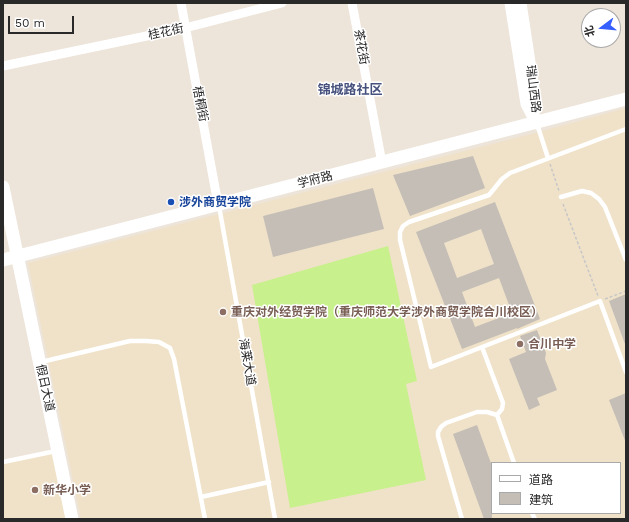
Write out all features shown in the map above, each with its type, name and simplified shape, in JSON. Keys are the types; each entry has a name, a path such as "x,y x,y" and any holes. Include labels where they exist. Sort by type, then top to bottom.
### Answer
{"main road":[{"name":"瑞山西路","path":"511,3 527,104 537,123"},
{"name":"瑞山西路","path":"520,3 536,103 537,123"},
{"name":"学府路","path":"3,260 626,99"},
{"name":"假日大道","path":"3,187 72,519"}],"street":[{"name":"梧桐街","path":"181,3 218,204"},
{"name":"桂花街","path":"3,66 185,28 267,5 282,3"},
{"name":"茶花街","path":"352,3 382,163"}],"lane":[{"path":"537,123 548,158"},
{"path":"626,129 510,173 502,179 492,192 483,198 409,222 403,226 400,232 400,240 431,367 600,301 626,372"},
{"path":"561,197 582,191 591,193 599,199 605,207 626,260"},
{"name":"海莱大道","path":"218,204 275,519"},
{"path":"39,362 130,341 146,340 160,342 170,348 174,359 205,519"},
{"path":"482,347 503,403 502,409 497,415"},
{"path":"462,519 438,432 440,427 446,423 477,412 487,412 497,415"},
{"path":"497,415 514,462"},
{"path":"3,462 58,450"},
{"path":"201,497 269,482"}],"path":[{"path":"548,158 600,301 626,291"}],"shaded area":[{"name":"重庆对外经贸学院（重庆师范大学涉外商贸学院合川校区）","path":"626,108 626,519 81,519 28,263 539,132"},
{"name":"新华小学","path":"58,450 72,519 3,519 3,462"}],"green space":[{"path":"388,246 417,381 406,384 426,480 290,508 252,285"}],"building":[{"path":"473,156 485,188 410,216 393,175"},
{"path":"373,188 384,229 273,257 263,216"},
{"path":"495,202 540,319 462,349 416,232","holes":["481,229 494,264 457,278 444,243","499,278 512,313 475,327 462,292"]},
{"path":"626,294 626,344 625,344 609,301"},
{"path":"537,330 546,353 545,359 557,390 537,398 540,405 529,410 509,359 526,352 520,336"},
{"path":"626,393 626,443 609,400"},
{"path":"477,425 491,463 492,519 484,519 453,434"}],"place":[{"name":"涉外商贸学院","path":"171,202"},
{"name":"重庆对外经贸学院（重庆师范大学涉外商贸学院合川校区）","path":"223,312"},
{"name":"合川中学","path":"520,344"},
{"name":"新华小学","path":"35,490"}],"district":[{"name":"锦城路社区","path":"350,90"}]}
